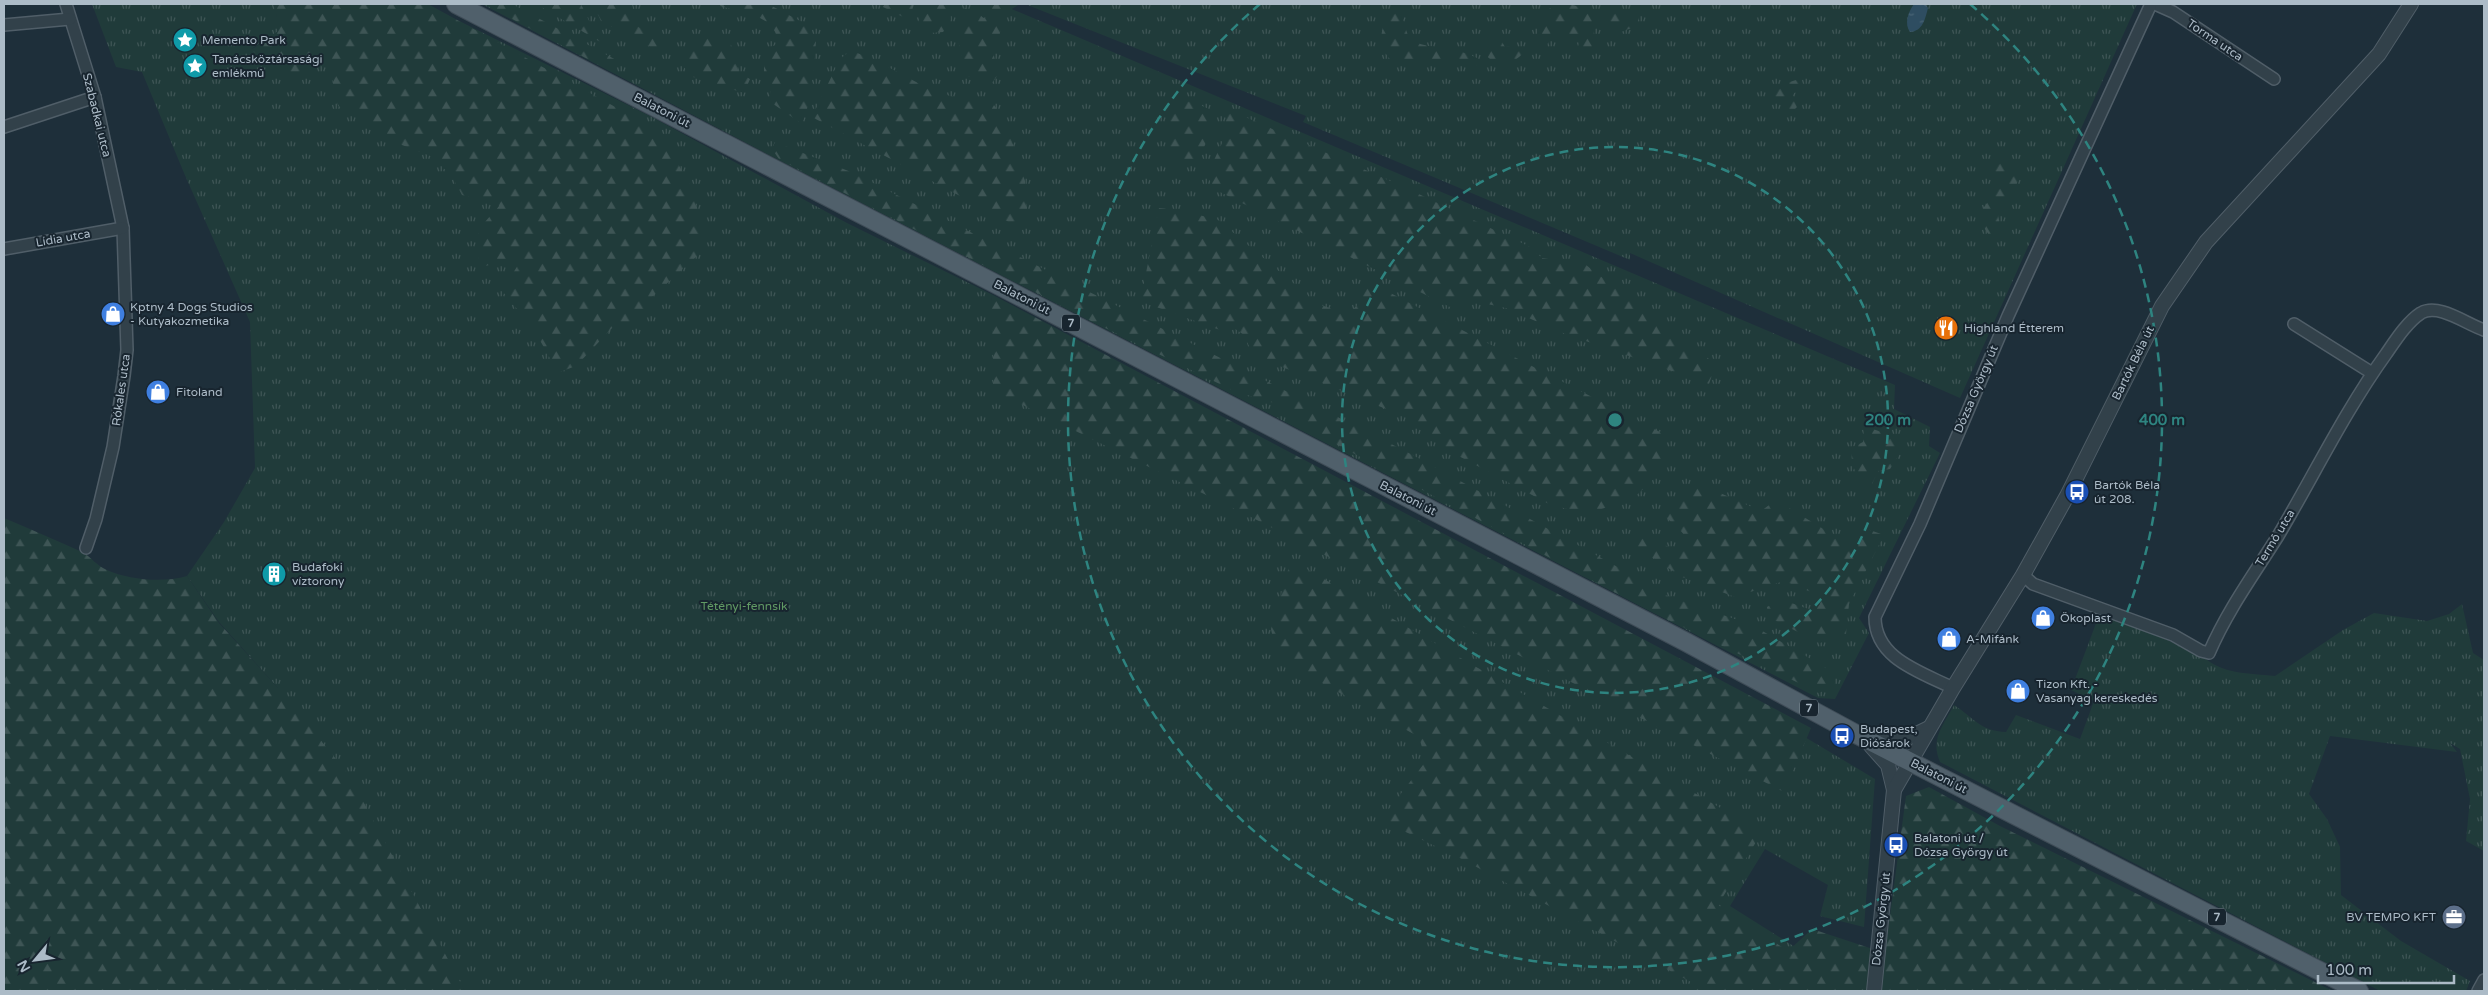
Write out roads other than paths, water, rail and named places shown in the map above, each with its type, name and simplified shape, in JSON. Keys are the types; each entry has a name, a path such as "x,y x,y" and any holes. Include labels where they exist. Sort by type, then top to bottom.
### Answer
{"main road":[{"name":"Balatoni út","path":"456,4 1686,642 1856,734 2359,991"}],"street":[{"name":"Szabadkai utca","path":"66,4 95,97 123,228"},
{"name":"Dózsa György út","path":"1953,688 1888,653 1875,628 1874,617 1920,524 2008,316 2151,4"},
{"name":"Torma utca","path":"2155,4 2173,12 2274,79"},
{"name":"Bartók Béla út","path":"1911,761 1953,688 2024,575 2067,496 2162,306 2182,274 2206,242 2379,54 2410,4"},
{"path":"4,25 70,19"},
{"path":"4,127 95,97"},
{"name":"Lídia utca","path":"4,249 123,228"},
{"name":"Rókales utca","path":"86,548 96,519 113,447 127,350 123,228"},
{"name":"Termő utca","path":"2024,575 2033,584 2174,635 2201,651 2209,653 2225,620 2278,536 2372,373 2398,337 2419,314 2429,310 2441,312 2484,330"},
{"path":"2294,324 2372,373"},
{"path":"1856,734 1884,739 1906,739 1930,727"},
{"path":"1856,734 1885,759 1894,790"},
{"name":"Dózsa György út","path":"1874,991 1894,790 1911,761"},
{"path":"2478,991 2484,980"}],"water":[{"path":"1914,4 1925,4 1928,8 1921,27 1910,32 1907,25 1908,18"}],"place":[{"name":"Memento Park","path":"185,40"},
{"name":"Tanácsköztársasági emlékmű","path":"195,66"},
{"name":"Kptny 4 Dogs Studios - Kutyakozmetika","path":"113,314"},
{"name":"Highland Étterem","path":"1946,328"},
{"name":"Fitoland","path":"158,392"},
{"name":"Bartók Béla út 208.","path":"2077,492"},
{"name":"Budafoki víztorony","path":"274,574"},
{"name":"Ökoplast","path":"2043,618"},
{"name":"A-Mifánk","path":"1949,639"},
{"name":"Tizon Kft. - Vasanyag kereskedés","path":"2018,691"},
{"name":"Budapest, Diósárok","path":"1842,736"},
{"name":"Balatoni út / Dózsa György út","path":"1896,845"},
{"name":"BV TEMPO KFT","path":"2454,917"}],"park label":[{"name":"Tétényi-fennsík","path":"744,606"}]}
